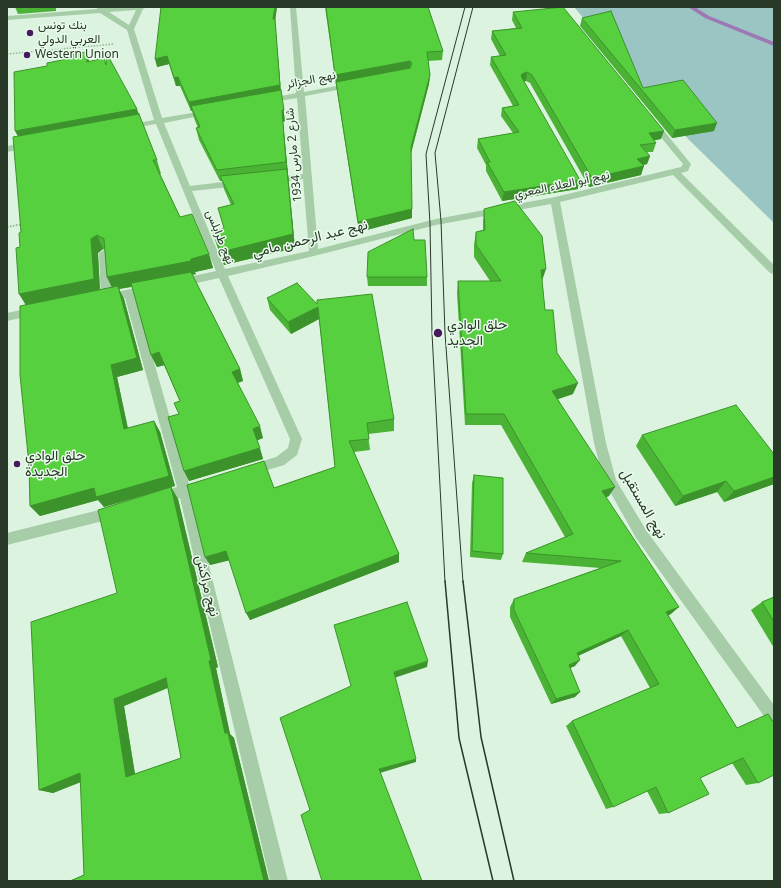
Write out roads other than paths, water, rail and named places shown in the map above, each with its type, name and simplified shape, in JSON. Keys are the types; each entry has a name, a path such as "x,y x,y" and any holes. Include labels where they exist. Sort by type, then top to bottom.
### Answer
{"street":[{"path":"101,8 130,29 141,7"},
{"path":"7,18 101,8 145,7"},
{"name":"شارع 2 مارس 1934","path":"293,7 314,253"},
{"name":"نهج طرابلس","path":"130,29 159,121 222,274 296,439 293,451 280,461 236,475"},
{"name":"نهج الجزائر","path":"256,103 361,83"},
{"path":"121,128 218,110"},
{"name":"نهج أبو العلاء المعري","path":"430,224 555,200 584,189 685,169 687,167 648,116"},
{"path":"7,149 37,144"},
{"path":"675,172 774,272"},
{"path":"262,181 308,176"},
{"path":"187,189 247,183"},
{"name":"نهج المستقبل","path":"555,200 600,443 610,481 641,534 774,718"},
{"name":"نهج عبد الرحمن مامي","path":"104,253 103,298 129,294 222,274 430,224"},
{"name":"نهج مراكش","path":"129,294 184,490 279,881"},
{"path":"7,317 46,309"},
{"path":"147,502 214,482"},
{"path":"7,539 125,509"}],"waterway":[{"path":"691,7 707,17 774,44"}],"tram line":[{"path":"445,582 432,333 430,224 426,154 465,7"},
{"path":"463,582 445,333 441,221 435,153 473,7"},
{"path":"445,581 459,738 493,881"},
{"path":"463,581 481,737 514,881"}],"place":[{"name":"بنك تونس العربي الدولي","path":"30,33"},
{"name":"Western Union","path":"27,55"},
{"name":"حلق الوادي الجديد","path":"438,333"},
{"name":"حلق الوادي الجديدة","path":"17,464"}]}
